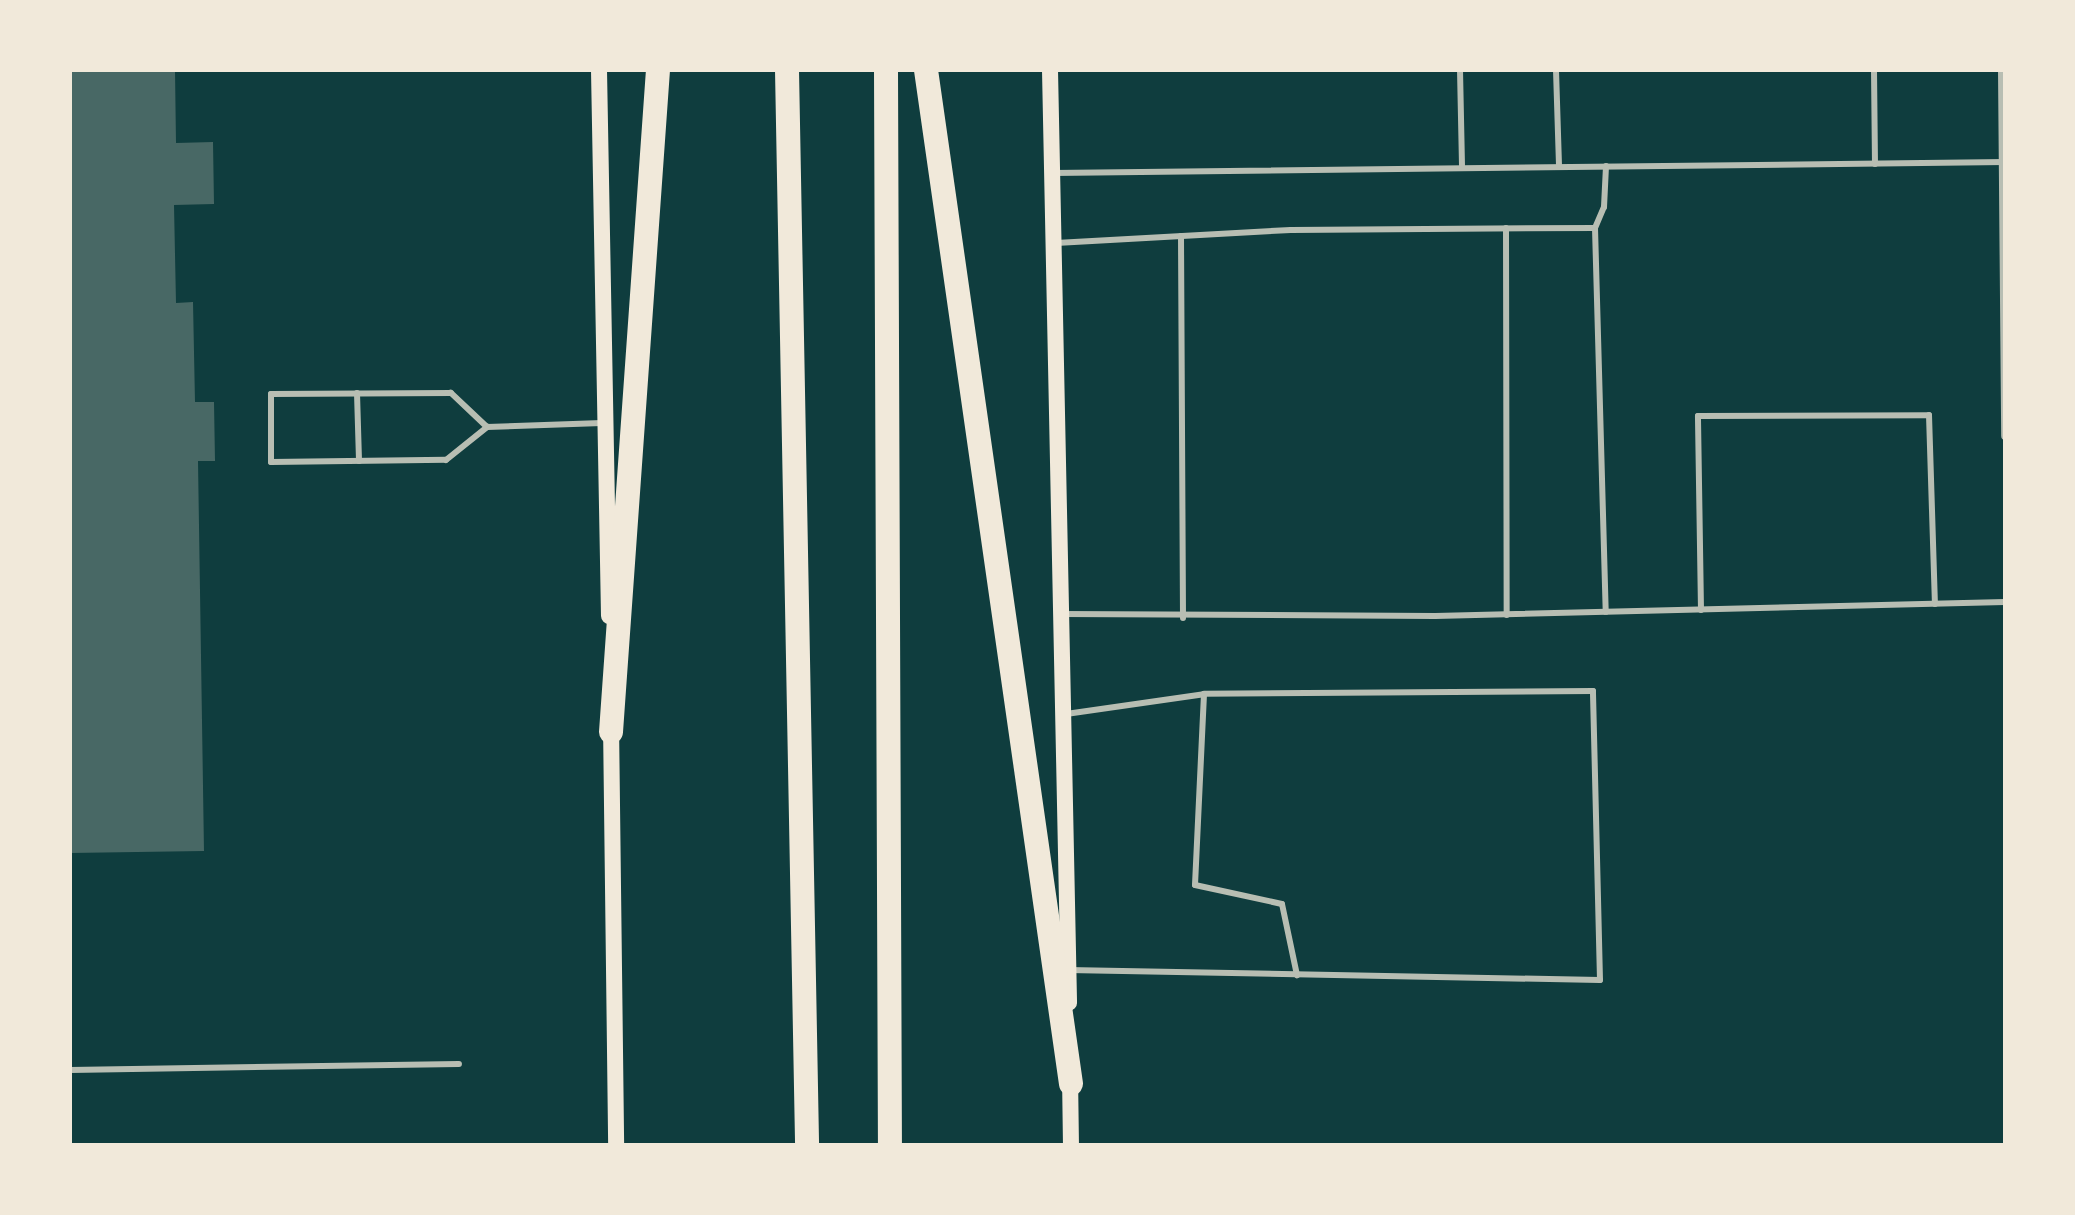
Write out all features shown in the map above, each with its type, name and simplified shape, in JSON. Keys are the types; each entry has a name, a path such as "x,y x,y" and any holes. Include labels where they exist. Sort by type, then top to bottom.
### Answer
{"highway":[{"path":"611,732 658,70"},
{"path":"787,70 807,1145"},
{"path":"886,70 890,1145"},
{"path":"926,70 1071,1084"}],"main road":[{"path":"599,70 616,1145"},
{"path":"1050,70 1071,1145"}],"street":[{"path":"2002,70 2005,436"}],"lane":[{"path":"1460,70 1462,168"},
{"path":"1556,70 1559,167"},
{"path":"1874,70 1875,164"},
{"path":"1052,173 2004,162"},
{"path":"1606,166 1604,207 1595,228 1606,612"},
{"path":"1506,228 1507,615"},
{"path":"1053,243 1181,236 1595,228"},
{"path":"1181,236 1183,618"},
{"path":"357,393 359,461"},
{"path":"487,427 451,393 271,394 271,462 446,460 487,427 606,423"},
{"path":"1701,610 1698,416 1929,415 1935,604"},
{"path":"1061,614 1183,618 1507,615 2005,602"},
{"path":"1063,714 1204,694 1593,691 1600,980 1068,970"},
{"path":"1204,694 1195,885 1282,904 1297,975"},
{"path":"70,1070 459,1064"}],"building":[{"path":"70,70 175,70 176,143 213,142 214,204 174,205 176,303 193,302 195,402 214,402 215,461 198,461 204,851 70,853"}]}
